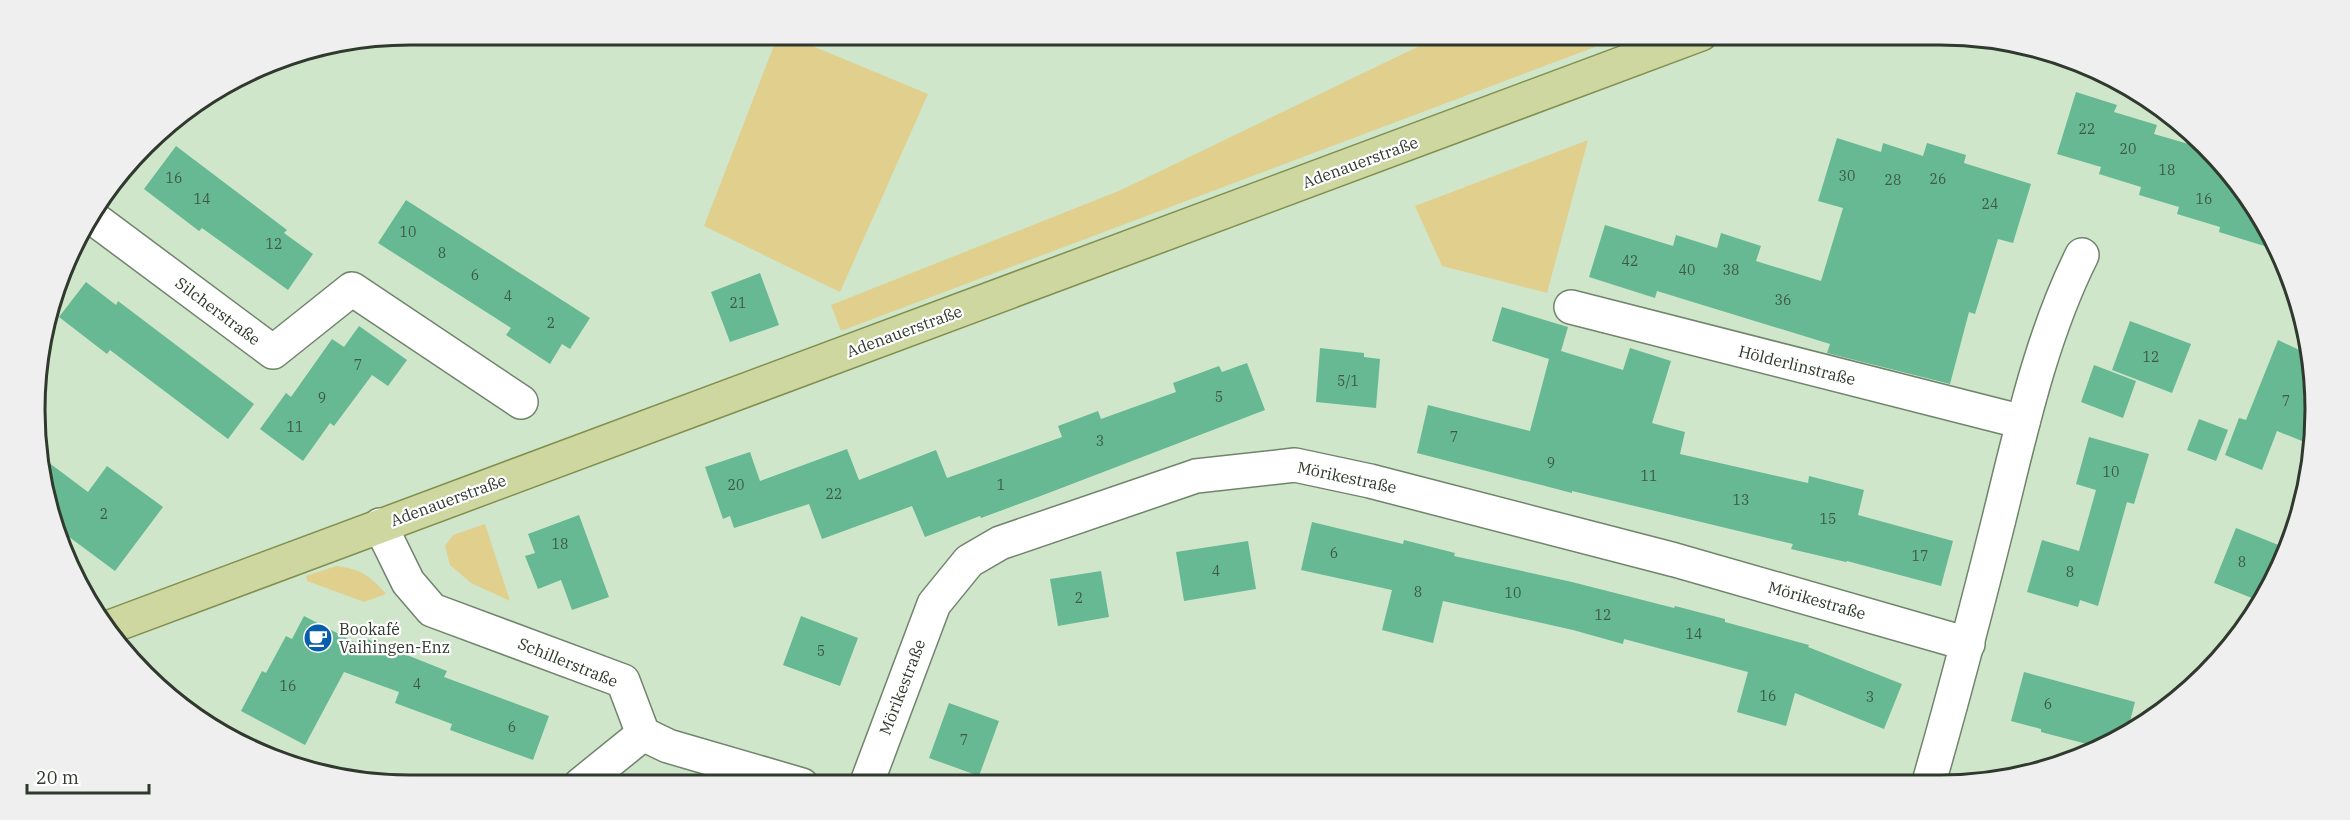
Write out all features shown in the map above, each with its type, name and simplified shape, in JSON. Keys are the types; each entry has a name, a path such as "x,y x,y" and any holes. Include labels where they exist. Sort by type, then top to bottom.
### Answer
{"main road":[{"name":"Adenauerstraße","path":"115,624 1671,45"}],"street":[{"name":"Silcherstraße","path":"98,221 273,352 352,289 521,402"},
{"path":"1931,775 1968,644 2023,422 2065,289 2082,255"},
{"name":"Hölderlinstraße","path":"1571,307 2023,422"},
{"name":"Mörikestraße","path":"869,775 934,604 969,561 1000,543 1196,476 1295,465 1370,480 1675,560 1968,644"},
{"name":"Schillerstraße","path":"380,525 408,582 432,610 623,681 643,734"},
{"path":"592,775 643,734 668,746 768,775"}],"shaded area":[{"path":"774,45 810,45 928,94 840,292 704,226"},
{"path":"1421,45 1600,45 841,331 831,305 1121,190"},
{"path":"1588,140 1547,293 1442,266 1415,206"},
{"path":"485,524 510,601 471,583 450,565 445,546 453,535"},
{"path":"336,566 364,574 386,594 364,602 307,581 306,576"}],"building":[{"path":"2076,92 2117,105 2114,112 2157,125 2154,134 2190,144 2198,152 2230,188 2266,246 2219,232 2220,227 2177,214 2179,207 2139,195 2141,187 2099,174 2101,167 2057,154"},
{"path":"1837,138 1881,152 1883,143 1923,156 1927,143 1966,155 1964,163 2031,184 2013,243 1998,239 1975,314 1969,312 1950,384 1827,353 1830,344 1657,291 1655,298 1589,277 1605,225 1673,246 1676,235 1717,248 1721,233 1761,246 1756,261 1821,281 1843,208 1818,201"},
{"path":"176,146 287,230 284,233 313,254 288,290 202,228 199,231 144,189"},
{"path":"406,200 590,318 570,349 562,344 550,364 506,335 511,328 378,243"},
{"path":"760,273 779,325 730,342 711,292"},
{"path":"86,282 116,305 118,301 254,404 228,439 110,350 107,354 59,317"},
{"path":"1502,307 1568,327 1561,351 1623,370 1630,348 1671,361 1652,423 1685,432 1680,454 1808,483 1809,476 1864,490 1858,515 1953,541 1941,586 1791,549 1793,544 1572,491 1572,493 1417,453 1428,405 1530,431 1549,359 1492,341"},
{"path":"2130,321 2191,344 2172,393 2112,370"},
{"path":"359,326 407,360 388,386 372,375 334,426 330,423 303,461 260,429 286,393 291,397 332,339 344,347"},
{"path":"2278,340 2300,350 2305,410 2303,442 2277,431 2262,470 2225,455 2239,418 2246,420"},
{"path":"1320,348 1364,353 1364,357 1380,359 1376,408 1316,402"},
{"path":"1247,363 1265,410 1038,497 925,537 912,506 822,539 809,504 734,528 730,516 723,519 705,467 750,452 760,481 847,449 859,480 936,450 947,478 1062,437 1058,426 1098,411 1101,419 1176,392 1173,383 1219,366 1222,372"},
{"path":"2094,365 2136,381 2123,418 2081,402"},
{"path":"2199,419 2228,430 2216,461 2187,450"},
{"path":"2089,437 2149,454 2134,504 2127,502 2098,606 2080,600 2078,607 2027,592 2042,540 2079,551 2096,490 2076,484"},
{"path":"49,463 88,492 107,466 163,507 115,571 67,536 57,504"},
{"path":"579,515 609,597 572,610 561,580 538,589 525,556 535,553 528,534"},
{"path":"1312,522 1403,544 1404,540 1455,553 1454,556 1725,619 1725,622 1809,645 1808,647 1902,684 1884,729 1795,693 1786,726 1737,712 1748,672 1624,639 1623,644 1573,630 1443,601 1433,643 1382,630 1392,590 1301,570"},
{"path":"2236,528 2279,545 2252,598 2214,583"},
{"path":"1248,541 1256,589 1184,601 1176,552"},
{"path":"1101,571 1109,617 1058,626 1050,579"},
{"path":"304,616 364,647 367,639 447,671 444,677 549,716 533,760 450,730 452,724 395,703 399,692 344,672 305,745 241,711 262,671 266,673 286,636 292,639"},
{"path":"801,616 858,638 840,686 783,665"},
{"path":"2024,672 2135,702 2130,721 2086,744 2041,732 2041,729 2011,721"},
{"path":"949,703 999,721 979,775 929,758"}],"place":[{"name":"Bookafé Vaihingen-Enz","path":"318,638"}]}
